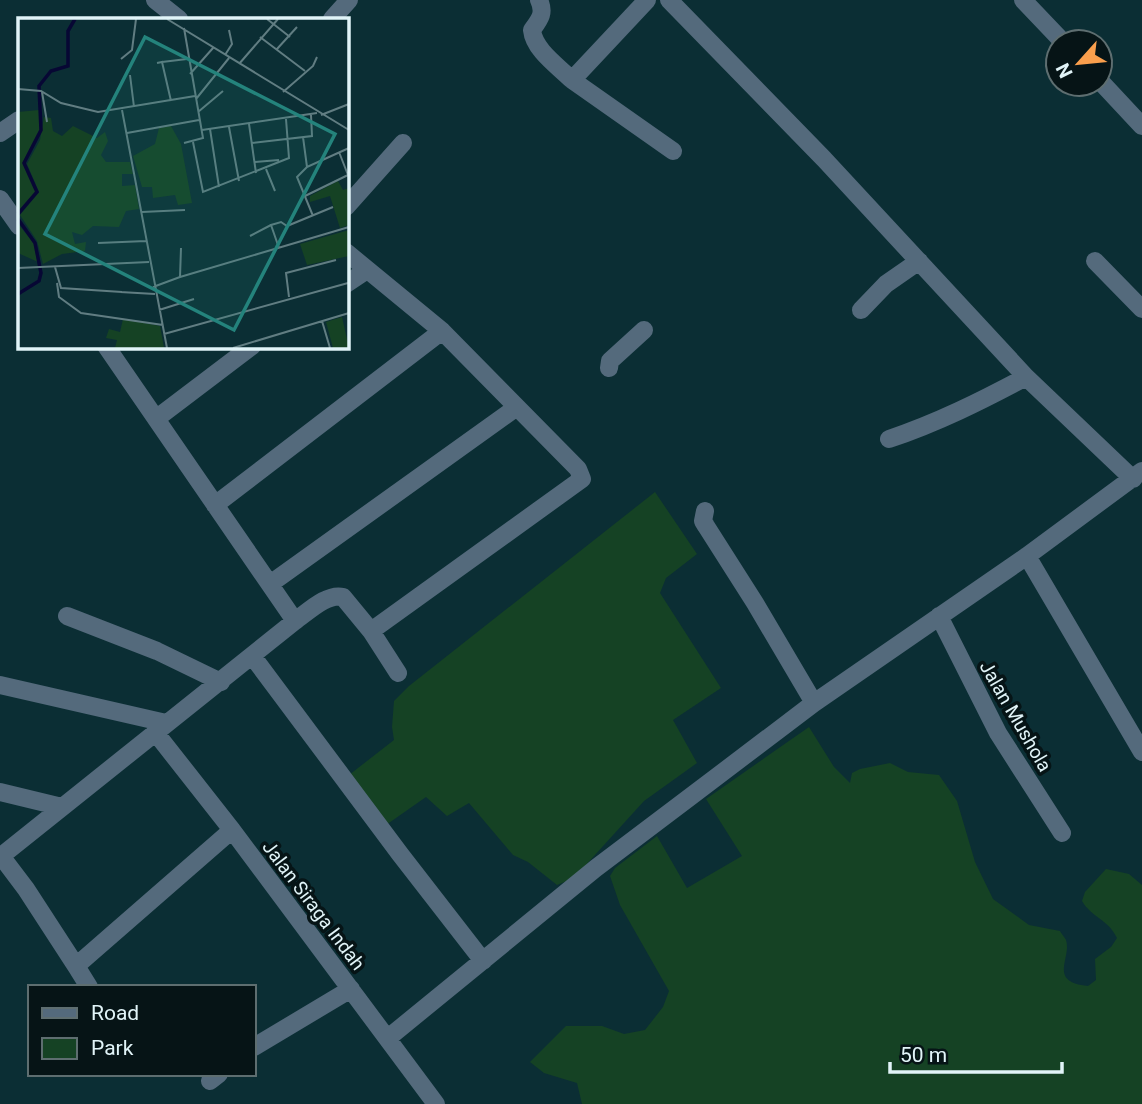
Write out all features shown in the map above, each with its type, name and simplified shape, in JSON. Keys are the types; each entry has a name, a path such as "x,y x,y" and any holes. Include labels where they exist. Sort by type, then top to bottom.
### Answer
{"street":[{"path":"155,0 178,18"},
{"path":"333,18 349,0"},
{"path":"538,0 542,7 542,16 531,30 532,38 546,55 572,80 673,151"},
{"path":"572,80 648,0"},
{"path":"388,1038 596,868 814,703 1138,475 1026,377 824,159 669,0"},
{"path":"1023,0 1050,28"},
{"path":"1114,96 1142,125"},
{"path":"0,133 18,121"},
{"path":"348,204 402,143"},
{"path":"0,200 18,225"},
{"path":"348,254 442,331 578,469 582,480 372,631"},
{"path":"861,310 886,284 919,261"},
{"path":"1095,261 1142,309"},
{"path":"348,283 367,270"},
{"path":"610,368 610,361 644,330"},
{"path":"215,505 442,331"},
{"path":"107,348 295,621"},
{"path":"157,418 232,352"},
{"path":"889,439 963,410 1026,377"},
{"path":"270,584 517,407"},
{"path":"705,511 706,526 814,703"},
{"path":"1027,555 1142,752"},
{"path":"88,985 26,889 0,857 295,621 329,598 343,597 372,631 398,673"},
{"path":"67,616 157,651 221,681"},
{"name":"Jalan Mushola","path":"939,616 998,733 1062,834"},
{"path":"253,657 483,961"},
{"path":"0,685 161,727"},
{"name":"Jalan Siraga Indah","path":"161,727 232,830 436,1104"},
{"path":"0,792 62,807"},
{"path":"76,966 232,830"},
{"path":"256,1046 351,989"}],"green space":[{"path":"655,492 697,554 666,578 660,593 721,688 673,720 697,763 644,801 574,878 557,885 528,862 513,855 469,803 447,816 426,797 386,825 349,775 394,740 394,701 409,686"},
{"path":"809,727 834,767 850,783 852,773 860,769 890,763 908,772 939,775 957,801 975,862 993,899 1029,925 1060,931 1067,947 1065,974 1068,980 1076,984 1088,986 1096,980 1095,959 1111,947 1117,938 1082,901 1085,892 1106,869 1129,874 1142,885 1142,1104 582,1104 577,1083 544,1073 530,1062 566,1026 602,1026 624,1034 645,1030 663,1007 669,991 620,905 610,876 615,868 657,836 687,888 742,856 706,799"}]}
